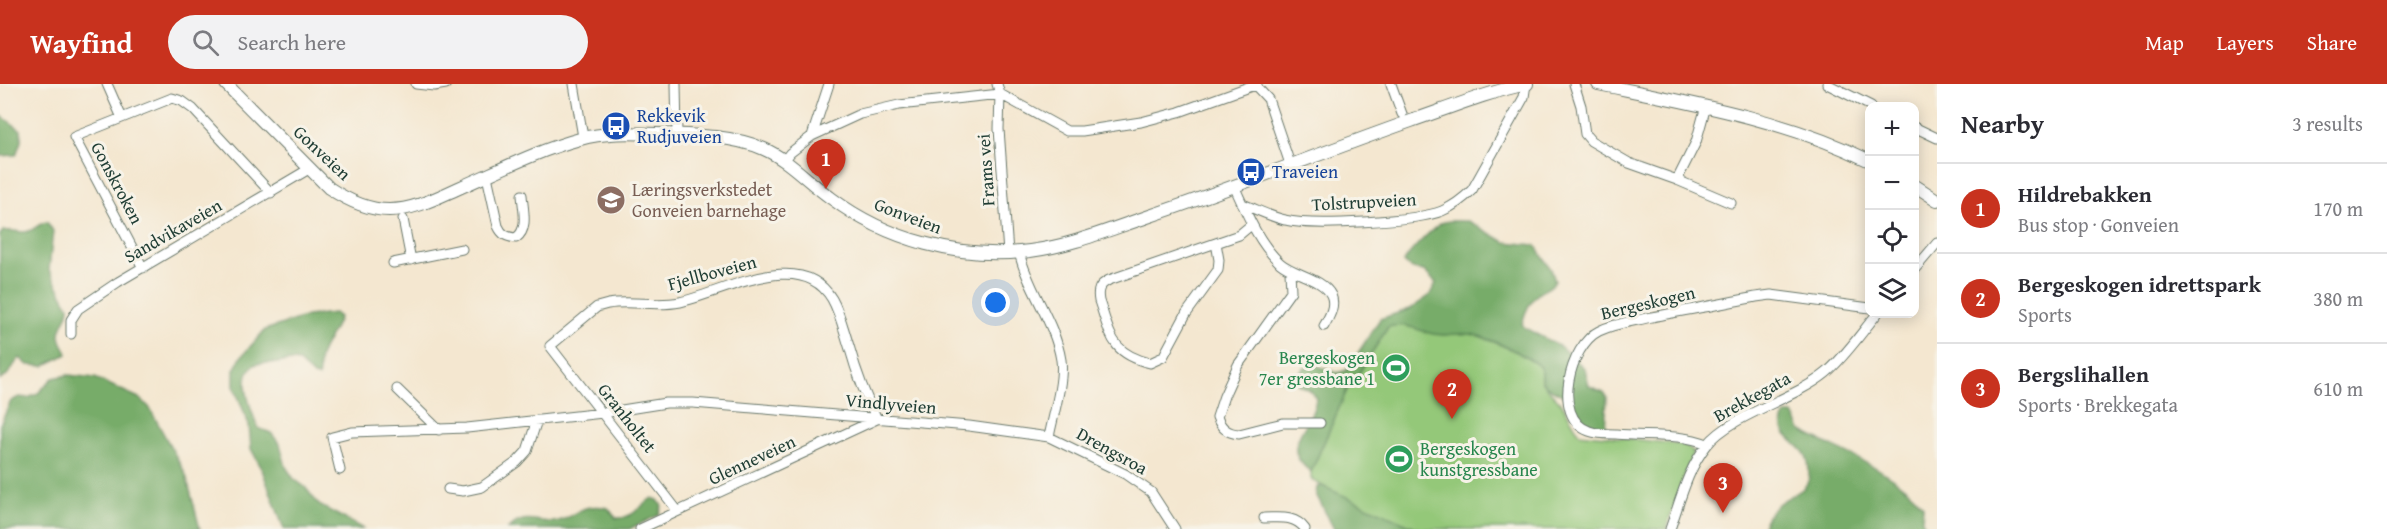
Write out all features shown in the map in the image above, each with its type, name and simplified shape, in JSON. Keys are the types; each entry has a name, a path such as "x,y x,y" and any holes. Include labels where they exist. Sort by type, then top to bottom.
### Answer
{"street":[{"path":"107,84 122,118"},
{"name":"Gonveien","path":"226,84 330,188 344,198 366,207 389,210 417,206 583,137 628,134 677,135 745,142 765,150 784,161 831,198 885,230 943,248 969,252 1014,253 1070,243 1235,188 1290,164 1492,93 1527,84"},
{"path":"416,84 434,86 446,84"},
{"path":"574,84 583,137"},
{"path":"676,84 677,135"},
{"path":"812,136 828,84"},
{"path":"784,161 790,153 812,136 860,114 899,105 999,89 1067,131 1141,122 1179,112 1255,84 1268,99 1290,164"},
{"path":"1391,84 1402,114"},
{"name":"Tolstrupveien","path":"1242,204 1286,220 1313,223 1422,217 1443,211 1460,201 1472,190 1524,97 1527,84"},
{"path":"1574,84 1581,106 1585,134 1591,141 1618,158 1731,203"},
{"path":"1598,84 1769,121 1865,159"},
{"path":"1827,84 1865,103"},
{"name":"Frams vei","path":"999,89 999,129 1014,253"},
{"name":"Gonskroken","path":"143,268 74,137 172,98 182,101 193,109 271,192"},
{"path":"1677,180 1696,142 1706,106"},
{"path":"1919,129 1937,138"},
{"name":"Sandvikaveien","path":"71,334 71,320 78,309 309,169"},
{"path":"487,176 500,232 510,238 516,238 522,232 524,223 522,195"},
{"path":"1235,188 1251,225 1279,262 1290,271 1324,288 1330,295 1331,314 1324,326"},
{"path":"1919,188 1937,200"},
{"path":"403,219 411,260"},
{"path":"1216,243 1218,270 1186,314 1163,357 1150,363 1131,357 1117,348 1099,301 1098,293 1103,284 1216,243 1239,235 1251,225"},
{"path":"1919,264 1937,243"},
{"path":"393,263 462,249"},
{"path":"1014,253 1058,345 1062,362 1056,409 1049,437"},
{"path":"1290,271 1291,291 1238,364 1217,417 1224,430 1232,434 1283,423 1320,423"},
{"name":"Fjellboveien","path":"550,346 597,307 608,304 680,302 764,276 790,274 813,282 831,298 877,419"},
{"name":"Bergeskogen","path":"1707,444 1692,439 1599,433 1582,427 1572,416 1567,396 1577,353 1583,344 1599,331 1623,323 1771,295 1865,307"},
{"name":"Brekkegata","path":"1670,529 1690,474 1707,444 1731,426 1806,386 1826,372 1873,318"},
{"name":"Granholtet","path":"550,346 677,510"},
{"path":"397,389 439,430"},
{"name":"Vindlyveien","path":"340,470 332,437 352,432 439,430 603,413 666,403 693,403 969,426 1049,437"},
{"name":"Glenneveien","path":"640,529 877,419"},
{"path":"448,489 463,491 482,487 517,462 527,451 537,420"},
{"name":"Drengsroa","path":"1049,437 1125,474 1150,492 1175,529"},
{"path":"1264,518 1284,517 1296,520 1305,529"}],"green space":[{"path":"0,115 21,130 21,141 16,155 0,156"},
{"path":"1450,221 1468,221 1505,242 1535,245 1551,269 1555,281 1533,300 1522,324 1525,328 1561,347 1585,369 1589,386 1604,392 1607,397 1605,429 1590,424 1582,418 1569,400 1542,382 1542,371 1537,364 1510,349 1470,334 1438,335 1405,326 1394,326 1388,327 1357,376 1350,383 1311,472 1296,453 1296,445 1314,409 1316,398 1310,390 1299,385 1296,377 1304,368 1318,366 1337,373 1347,370 1380,319 1410,309 1429,296 1436,283 1424,271 1412,269 1404,262 1422,240 1440,224"},
{"path":"47,222 53,231 49,270 69,307 60,335 67,354 44,366 28,365 20,358 0,380 0,235 3,231 27,232"},
{"path":"334,313 339,317 319,360 318,377 313,376 299,362 261,363 248,371 246,387 258,428 271,433 280,444 286,467 294,479 305,487 319,505 364,529 284,529 261,467 251,449 249,425 234,386 234,370 241,357 265,330 307,316"},
{"path":"1399,324 1443,335 1475,334 1517,352 1538,365 1542,371 1542,383 1562,404 1579,433 1686,445 1693,452 1666,529 1419,529 1332,492 1311,479 1311,472 1350,383 1357,376 1388,327"},
{"path":"68,375 95,378 139,398 149,407 186,475 200,529 0,529 0,425 11,401 37,394 53,378"},
{"path":"1786,414 1793,414 1801,430 1886,474 1913,494 1923,506 1922,520 1927,529 1762,529 1774,508 1802,489 1808,481 1809,468 1806,456 1785,433 1783,427"},
{"path":"1322,486 1419,529 1334,529 1316,494 1317,487"},
{"path":"652,498 658,500 662,506 659,515 629,529 508,529 525,520 560,521 590,507 608,508 616,518 622,518"}],"place":[{"name":"Rekkevik Rudjuveien","path":"616,126"},
{"name":"Traveien","path":"1251,172"},
{"name":"Hildrebakken","path":"826,189"},
{"name":"Læringsverkstedet Gonveien barnehage","path":"611,200"},
{"name":"Bergeskogen 7er gressbane 1","path":"1396,368"},
{"name":"Bergeskogen idrettspark","path":"1452,419"},
{"name":"Bergeskogen kunstgressbane","path":"1399,459"},
{"name":"Bergslihallen","path":"1723,513"}]}
